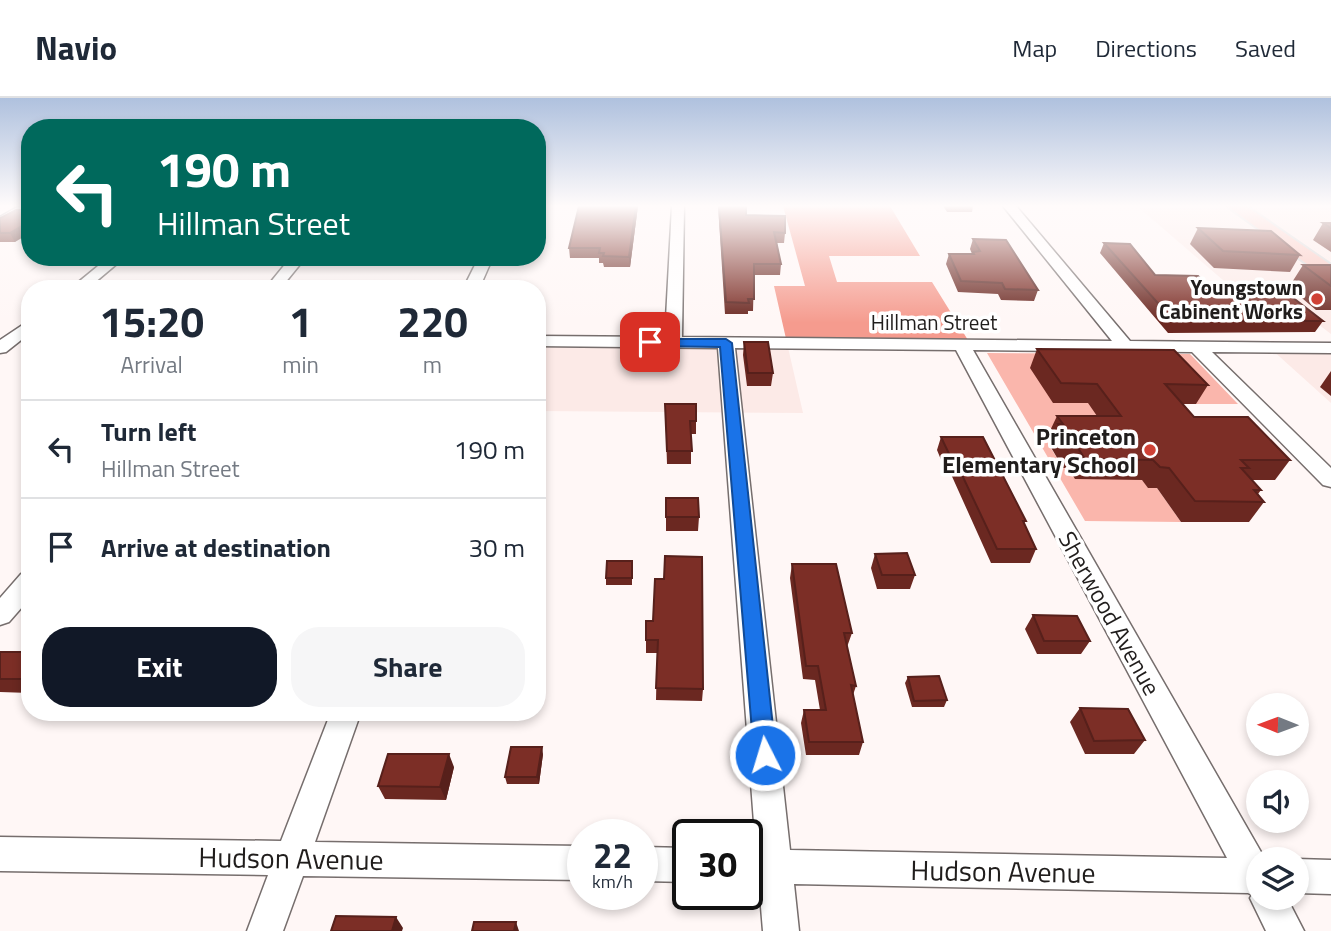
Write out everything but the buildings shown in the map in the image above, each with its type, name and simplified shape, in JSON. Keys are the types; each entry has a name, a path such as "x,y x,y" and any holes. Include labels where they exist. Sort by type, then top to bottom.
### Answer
{"main road":[{"path":"1291,245 1331,273"}],"street":[{"path":"673,342 677,245"},
{"path":"1041,245 1125,346"},
{"path":"89,280 106,266"},
{"path":"280,280 291,266"},
{"name":"Hillman Street","path":"546,341 1331,348"},
{"path":"726,343 758,819"},
{"name":"Sherwood Avenue","path":"961,345 1246,857"},
{"path":"1197,347 1331,480"},
{"path":"0,615 21,591"},
{"path":"265,931 342,721"},
{"name":"Hudson Avenue","path":"0,854 567,863"},
{"name":"Hudson Avenue","path":"763,867 1246,882"},
{"path":"763,873 781,931"},
{"path":"1309,876 1331,877"},
{"name":"Sherwood Avenue","path":"1275,910 1286,931"}],"shaded area":[{"path":"794,245 913,245 920,256 829,256 837,282 932,282 971,345 787,343 774,286 805,286"},
{"path":"1182,245 1331,245 1331,334 1269,287 1231,287"},
{"path":"546,341 787,343 803,413 546,411"},
{"path":"1269,347 1331,348 1331,403"},
{"path":"987,353 1190,354 1238,404 1196,404 1164,369 1101,403 1108,412 1049,445 1063,468 1142,480 1157,488 1181,522 1085,521"}],"place":[{"name":"Youngstown Cabinent Works","path":"1317,299"},
{"name":"Princeton Elementary School","path":"1150,450"}],"route":[{"path":"650,342 726,343 765,755"}]}
